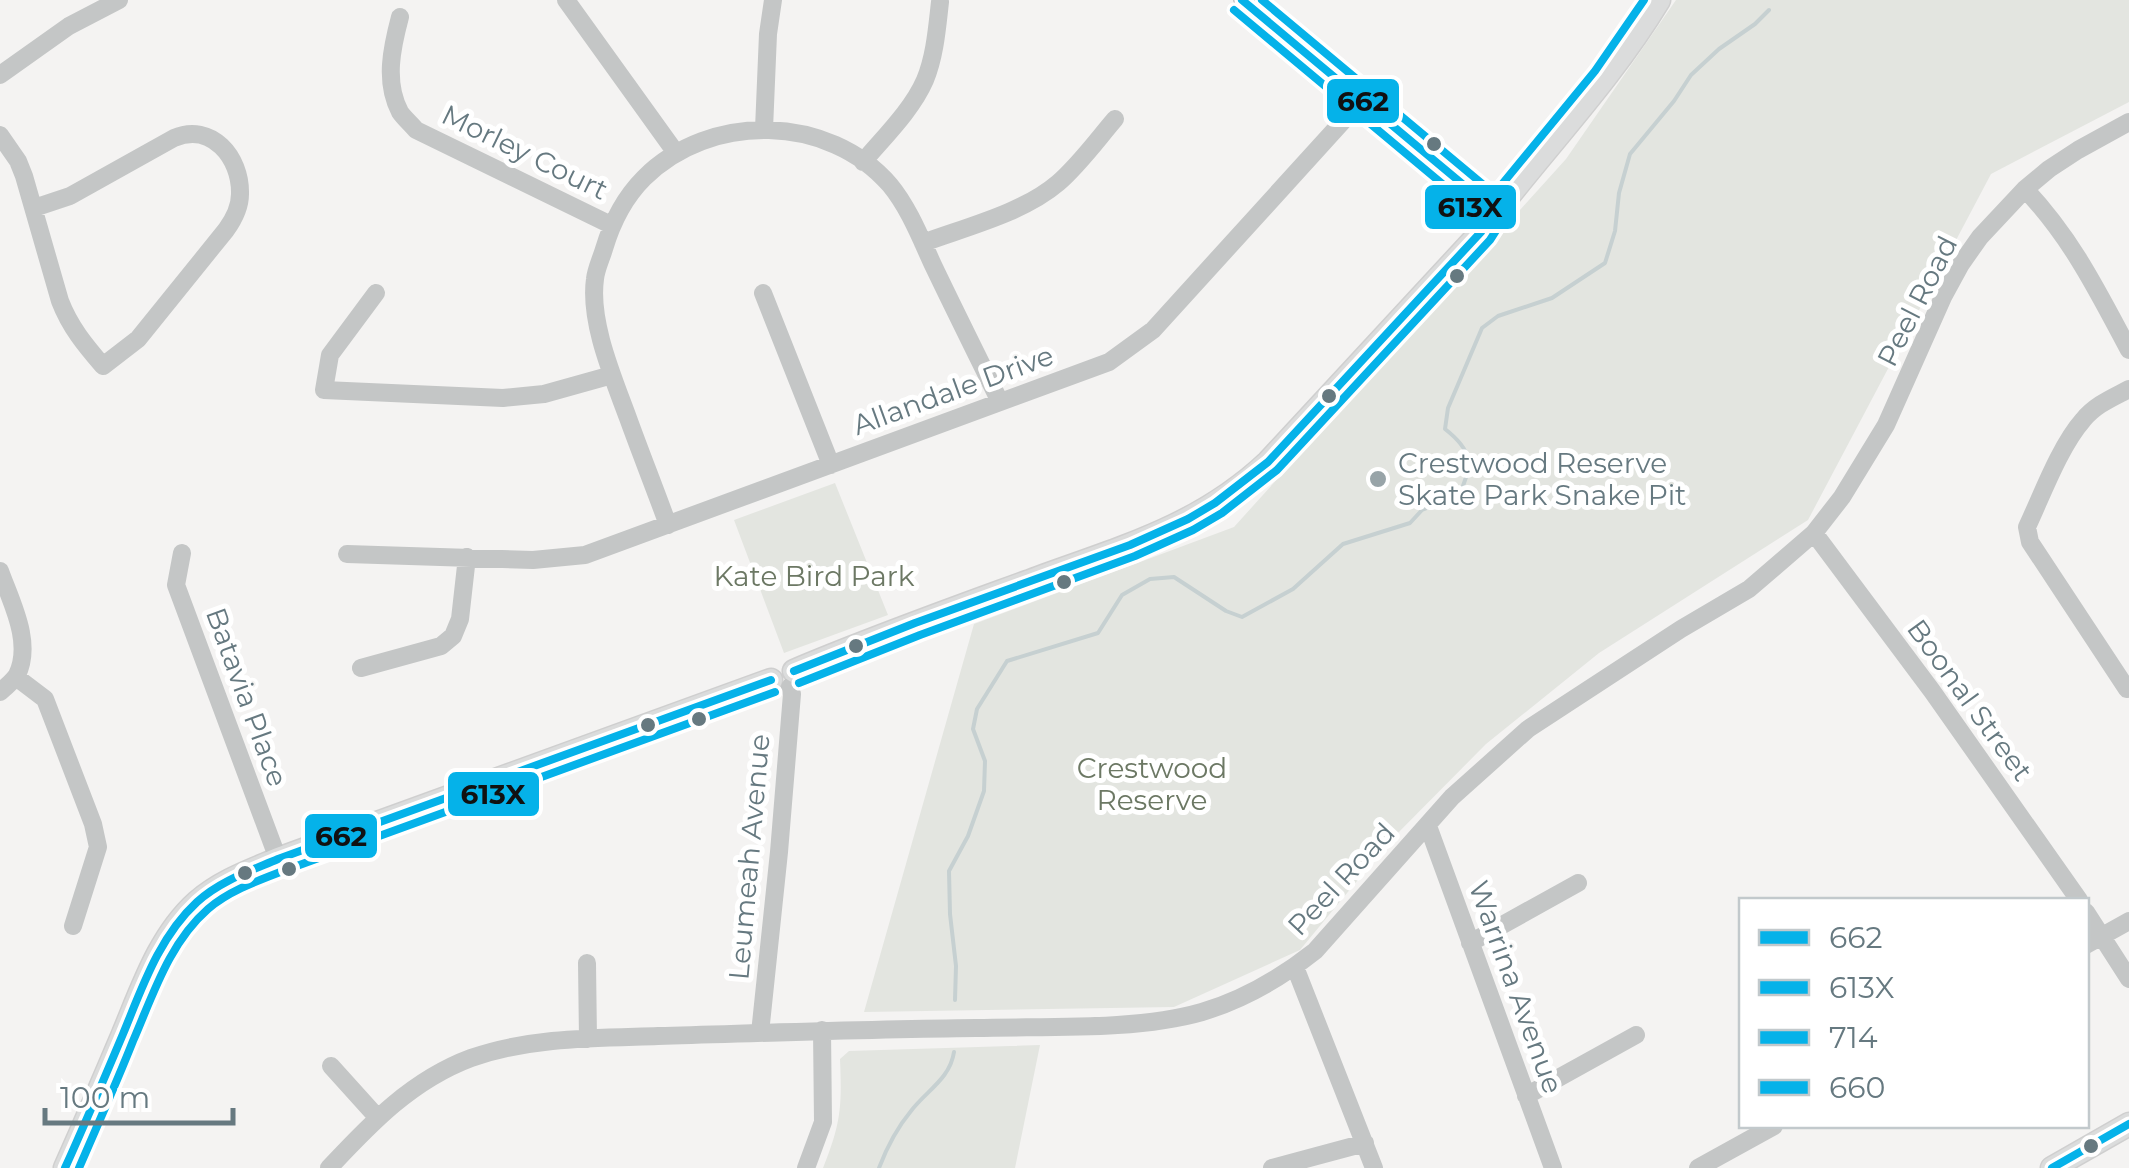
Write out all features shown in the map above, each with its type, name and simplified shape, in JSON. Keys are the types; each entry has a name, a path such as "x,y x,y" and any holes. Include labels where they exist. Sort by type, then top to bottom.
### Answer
{"main road":[{"path":"66,1168 154,962 196,903 231,879 785,679 886,634 1161,533 1246,483 1481,232 1492,209 1597,90 1659,0"},
{"path":"2052,1168 2129,1124"}],"street":[{"path":"0,75 68,26 119,0"},
{"path":"566,0 676,153"},
{"path":"764,129 768,34 774,0"},
{"path":"1242,0 1492,209"},
{"path":"864,162 924,82 940,2"},
{"name":"Morley Court","path":"400,16 392,48 392,87 401,113 416,130 611,225"},
{"name":"Allandale Drive","path":"347,554 533,560 585,555 1108,362 1153,330 1362,100"},
{"path":"923,243 1041,196 1069,172 1115,119"},
{"name":"Peel Road","path":"329,1168 377,1117 413,1087 469,1059 535,1042 822,1030 1130,1024 1202,1012 1295,967 1315,951 1452,798 1528,729 1749,589 1814,534 1886,425 1943,298 1980,238 2024,189 2078,150 2129,122"},
{"path":"668,525 612,375 596,315 595,278 621,206 645,177 696,143 764,129 784,130 820,139 864,162 890,185 923,243 1000,402"},
{"path":"0,135 18,161 68,321 103,366 138,340 232,221 240,193 238,174 214,138 198,133 181,135 70,196 34,208"},
{"path":"2024,189 2078,256 2129,350"},
{"path":"376,293 330,355 324,390 503,398 544,394 612,375"},
{"path":"763,293 831,465"},
{"path":"2127,689 2030,542 2027,526 2077,428 2100,404 2129,389"},
{"name":"Boonal Street","path":"1814,534 1955,723 2078,898"},
{"name":"Batavia Place","path":"182,554 176,585 278,859"},
{"path":"361,668 442,646 453,636 460,619 467,557"},
{"path":"0,571 19,626 23,653 16,677 0,692"},
{"path":"16,677 44,699 94,824 98,848 73,926"},
{"name":"Leumeah Avenue","path":"760,1033 792,694 785,679"},
{"name":"Warrina Avenue","path":"1428,826 1553,1168"},
{"path":"1470,943 1578,883"},
{"path":"2129,920 2094,940 2129,979"},
{"path":"587,963 588,1039"},
{"path":"1295,967 1374,1168"},
{"path":"806,1168 822,1122 822,1030"},
{"path":"1526,1096 1636,1036"},
{"path":"332,1066 377,1117"},
{"path":"1698,1168 1770,1128"},
{"path":"1272,1168 1365,1143"}],"green space":[{"name":"Crestwood Reserve","path":"1676,0 2129,0 2129,102 1991,174 1808,520 1599,653 1486,744 1390,841 1300,950 1174,1007 864,1012 974,624 1234,527 1566,159"},
{"name":"Kate Bird Park","path":"835,483 888,615 784,653 734,520"},
{"path":"1040,1045 1015,1168 823,1168 839,1115 840,1059 849,1051"}],"waterway":[{"path":"955,1000 949,871 968,836 984,791 985,761 973,729 977,709 1007,661 1098,633 1122,595 1150,579 1174,577 1242,617 1293,589 1343,544 1410,523 1422,510 1459,495 1467,475 1468,458 1461,444 1445,429 1448,408 1482,328 1498,316 1552,298 1605,263 1630,154 1691,75 1769,10"},
{"path":"879,1168 901,1125 943,1077 954,1052"}],"transit line":[{"name":"662","path":"1242,0 1484,202"},
{"name":"714","path":"1262,0 1492,192"},
{"name":"714","path":"1494,194 1595,71 1644,0"},
{"name":"613X","path":"1234,10 1476,212"},
{"name":"662","path":"794,671 1130,545 1215,503 1268,462 1486,223"},
{"name":"613X","path":"799,683 1135,556 1222,513 1277,470 1497,229"},
{"name":"662","path":"65,1168 153,964 184,916 215,888 278,859 771,680"},
{"name":"613X","path":"79,1168 163,970 194,923 216,903 283,871 775,692"},
{"name":"660","path":"2052,1168 2129,1124"}],"place":[{"name":"Crestwood Reserve Skate Park Snake Pit","path":"1378,479"}]}
